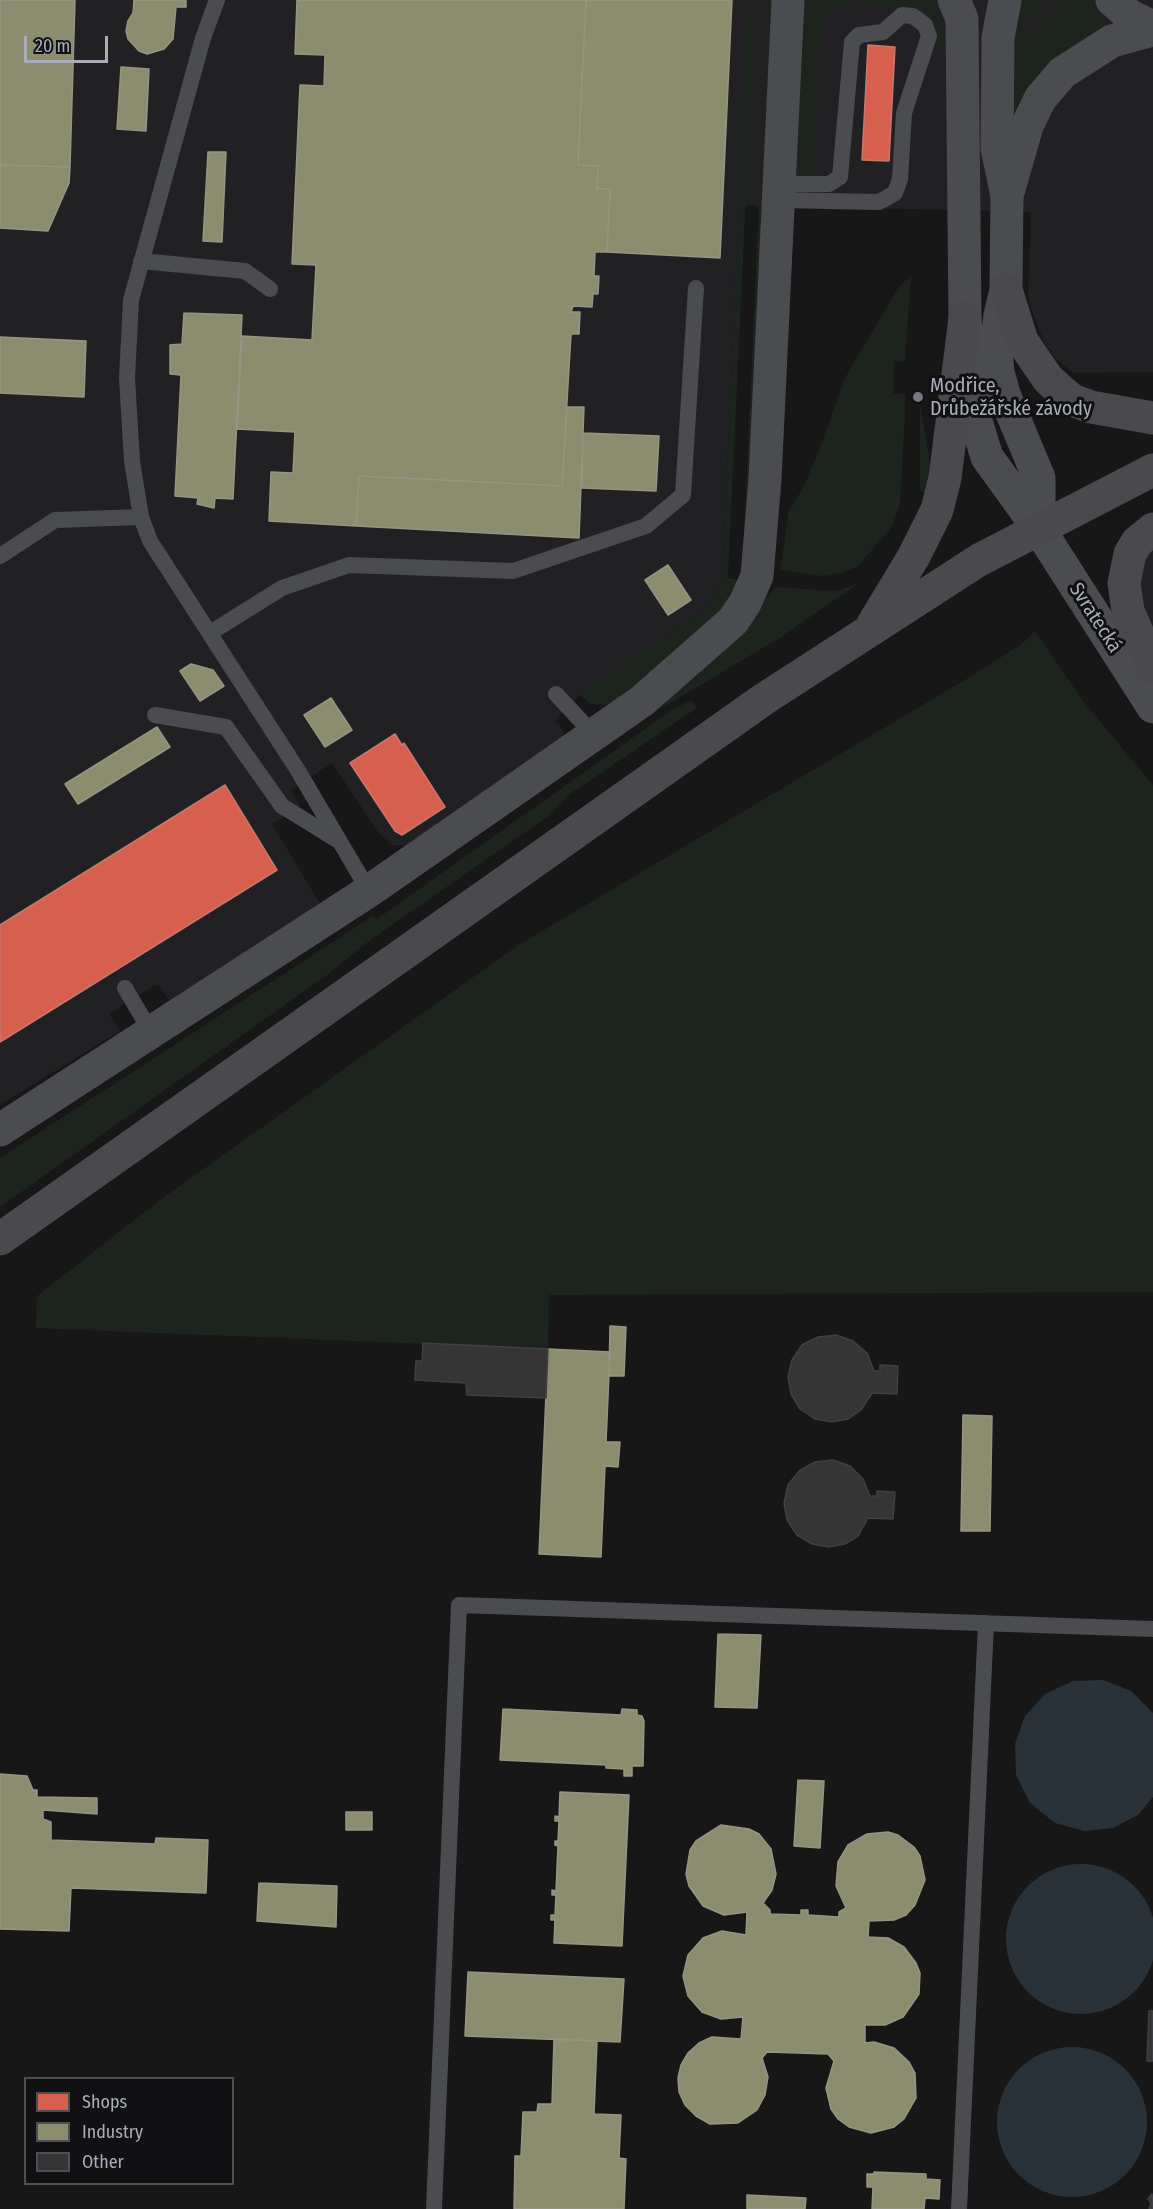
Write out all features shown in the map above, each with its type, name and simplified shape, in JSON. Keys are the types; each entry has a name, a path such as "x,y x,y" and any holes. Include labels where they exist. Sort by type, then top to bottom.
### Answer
{"main road":[{"path":"1006,290 1022,341 1048,379 1060,390 1072,400 1090,407 1153,418"},
{"path":"869,630 914,556 937,510 945,478 965,318"},
{"path":"0,1239 754,706 979,560 1153,470"},
{"path":"1153,529 1137,542 1130,554 1124,584 1128,611 1153,668"}],"street":[{"path":"0,1130 369,891 594,735 642,701 733,621 745,603 757,576 765,478 788,0"},
{"name":"Svratecká","path":"954,0 962,19 965,318 972,408 980,440 996,472 1039,529 1153,707"},
{"path":"1005,0 998,38 997,148 1007,196 1006,290 997,333 998,372 1039,478 1039,529"},
{"path":"1112,0 1130,16 1153,28"},
{"path":"1007,196 1027,126 1040,99 1062,73 1112,41 1153,28"}],"lane":[{"path":"217,0 203,38 131,300 127,378 132,461 141,517 150,541 210,633 369,891"},
{"path":"902,15 914,16 925,25 929,36 904,113 900,179 896,193 879,202 778,192 829,184 840,177 852,42 859,35 883,32 902,15"},
{"path":"141,261 245,271 270,290"},
{"path":"210,633 282,588 349,565 513,571 646,526 683,495 696,288"},
{"path":"0,556 55,520 141,517"},
{"path":"556,694 594,735"},
{"path":"155,715 226,727 282,806 340,842"},
{"path":"125,988 151,1032"},
{"path":"434,2209 459,1605 1153,1629"},
{"path":"959,2209 986,1623"}],"shaded area":[{"path":"0,0 1153,0 1153,372 1074,373 1058,361 1044,343 1028,300 1031,212 739,205 722,583 699,614 579,695 555,721 560,725 566,738 421,846 392,845 378,832 332,763 291,790 300,806 272,824 322,907 169,1001 159,985 155,985 112,1012 110,1015 120,1031 0,1105"},
{"path":"748,0 755,0 728,578 742,581 724,607 699,633 616,701 606,705 591,704 579,694 699,614 722,583"},
{"path":"768,0 773,0 751,492 743,559"},
{"path":"804,0 927,0 943,27 945,41 934,42 931,21 915,8 849,2 832,7 821,22 813,169 809,178 805,179 796,176"},
{"path":"1012,0 1048,0 1032,18 1009,30"},
{"path":"1068,0 1089,0 1101,21 1102,28 1062,54 1025,93 1014,110 1007,47 1032,34"},
{"path":"911,276 905,362 894,361 893,393 905,394 905,415 900,503 892,527 857,567 821,576 780,570 789,511 803,488 819,450 845,378 898,288"},
{"path":"920,404 932,475 929,494 920,491"},
{"path":"1153,544 1153,646 1146,639 1137,558"},
{"path":"859,583 781,637 662,708 670,696 776,587 837,591"},
{"path":"1035,631 1084,702 1153,785 1153,1292 549,1295 548,1349 36,1328 37,1296 160,1200 517,946 968,678 1022,644"},
{"path":"691,700 697,708 570,794 550,815 369,941 327,975 0,1207 0,1158 373,916 377,919 672,710"},
{"path":"1103,1680 1131,1691 1153,1713 1153,1797 1138,1815 1113,1828 1085,1831 1055,1823 1030,1803 1016,1775 1015,1744 1025,1716 1045,1694 1073,1681"},
{"path":"1081,1864 1096,1865 1110,1870 1134,1886 1150,1910 1154,1921 1154,1957 1150,1968 1134,1992 1110,2008 1096,2013 1081,2014 1066,2013 1052,2008 1028,1992 1012,1968 1007,1954 1006,1939 1007,1924 1012,1910 1028,1886 1052,1870 1066,1865"},
{"path":"1072,2047 1087,2048 1101,2053 1114,2059 1125,2069 1135,2080 1141,2093 1146,2107 1146,2137 1141,2151 1135,2164 1125,2175 1114,2185 1101,2191 1087,2196 1072,2197 1057,2196 1043,2191 1030,2185 1019,2175 1009,2164 1003,2151 998,2137 997,2122 998,2107 1003,2093 1009,2080 1019,2069 1030,2059 1043,2053 1057,2048"}],"building: Shops":[{"path":"868,45 895,47 889,161 862,160"},
{"path":"395,734 402,745 404,743 445,807 402,835 395,831 350,763"},
{"path":"225,785 277,870 0,1042 0,925"}],"building: Industry":[{"path":"0,0 75,0 70,167 0,165"},
{"path":"134,0 186,0 186,7 176,7 173,39 164,49 147,54 139,51 128,39 126,31 133,13"},
{"path":"297,0 586,0 578,165 598,166 597,189 610,189 607,252 595,252 594,276 599,276 598,294 593,294 592,307 573,306 571,312 580,312 579,334 571,334 562,486 359,476 356,526 269,521 271,472 293,473 295,432 237,429 242,336 312,340 316,265 292,264 300,85 324,86 325,55 295,54"},
{"path":"586,0 732,0 720,258 607,252 610,189 597,189 598,166 578,165"},
{"path":"121,67 149,69 146,131 117,129"},
{"path":"208,152 226,152 222,242 203,241"},
{"path":"0,165 70,167 69,183 48,231 0,228"},
{"path":"184,313 242,315 233,499 215,498 214,508 197,504 198,498 175,496 181,375 170,374 170,345 182,344"},
{"path":"0,337 86,341 84,397 0,393"},
{"path":"567,407 584,407 579,538 356,526 359,476 562,486"},
{"path":"583,433 659,436 656,491 582,488"},
{"path":"668,565 691,600 668,615 645,580"},
{"path":"191,664 213,670 224,686 200,701 180,671"},
{"path":"331,698 352,730 325,747 304,715"},
{"path":"157,727 170,747 78,804 65,784"},
{"path":"610,1326 626,1327 624,1376 609,1376"},
{"path":"548,1349 610,1352 606,1442 620,1442 618,1467 605,1466 601,1557 539,1554"},
{"path":"963,1415 992,1416 990,1531 961,1531"},
{"path":"718,1634 761,1635 757,1708 715,1707"},
{"path":"503,1709 621,1715 622,1709 637,1710 637,1715 642,1716 644,1721 643,1766 632,1766 632,1776 624,1776 624,1769 606,1768 606,1765 500,1760"},
{"path":"0,1774 27,1776 33,1790 37,1790 37,1797 97,1798 97,1814 43,1810 43,1819 51,1822 51,1840 155,1844 156,1838 208,1840 206,1893 71,1888 69,1931 0,1929"},
{"path":"798,1780 824,1781 820,1848 794,1846"},
{"path":"560,1792 629,1795 622,1946 554,1943 555,1920 551,1920 551,1915 555,1915 556,1895 552,1895 552,1890 556,1891 558,1846 555,1845 555,1841 558,1841 559,1821 555,1821 555,1816 559,1817"},
{"path":"346,1812 372,1812 372,1830 346,1830"},
{"path":"721,1825 749,1829 759,1834 771,1849 776,1874 772,1890 763,1903 770,1910 770,1914 801,1915 801,1910 808,1910 808,1915 839,1917 839,1912 846,1908 836,1886 838,1862 848,1845 867,1834 888,1832 898,1835 914,1847 920,1856 925,1880 915,1905 906,1915 894,1920 869,1921 868,1937 888,1938 904,1947 916,1963 920,1973 919,1994 903,2017 885,2025 865,2025 865,2043 874,2042 894,2048 909,2062 915,2073 916,2098 904,2119 894,2127 871,2133 849,2127 838,2119 831,2109 826,2088 834,2061 828,2054 767,2052 762,2058 768,2077 765,2095 757,2110 738,2123 710,2124 696,2116 685,2105 679,2092 678,2078 681,2065 688,2053 699,2043 712,2037 741,2039 743,2017 721,2019 702,2012 688,1996 683,1976 688,1955 703,1938 722,1931 746,1935 747,1912 724,1915 703,1906 689,1886 686,1874 690,1850 696,1841"},
{"path":"259,1883 337,1886 336,1927 257,1921"},
{"path":"468,1972 624,1979 620,2042 465,2036"},
{"path":"554,2039 597,2041 594,2114 621,2115 619,2158 626,2159 624,2209 514,2209 515,2156 521,2156 523,2112 537,2112 538,2104 552,2104"},
{"path":"874,2172 926,2174 926,2179 940,2180 939,2199 925,2198 924,2209 872,2209 873,2187 867,2187 867,2174 874,2174"},
{"path":"747,2195 806,2198 805,2209 747,2209"}],"building: Other":[{"path":"836,1335 853,1341 867,1353 874,1371 880,1371 880,1365 898,1366 897,1394 872,1393 861,1410 848,1419 832,1422 815,1419 800,1409 791,1394 788,1377 792,1360 802,1345 818,1337"},
{"path":"423,1343 548,1349 546,1398 467,1395 466,1383 415,1380 416,1361 422,1361"},
{"path":"833,1460 850,1466 863,1479 870,1496 877,1496 877,1491 895,1492 893,1519 868,1518 858,1536 845,1544 829,1547 812,1544 797,1535 787,1520 784,1503 788,1485 799,1471 815,1462"},
{"path":"1149,2011 1153,2011 1153,2061 1147,2061"},
{"path":"1152,2194 1153,2209 1149,2209 1151,2203 1148,2199"}],"place":[{"name":"Modřice, Drůbežářské závody","path":"918,397"}]}
